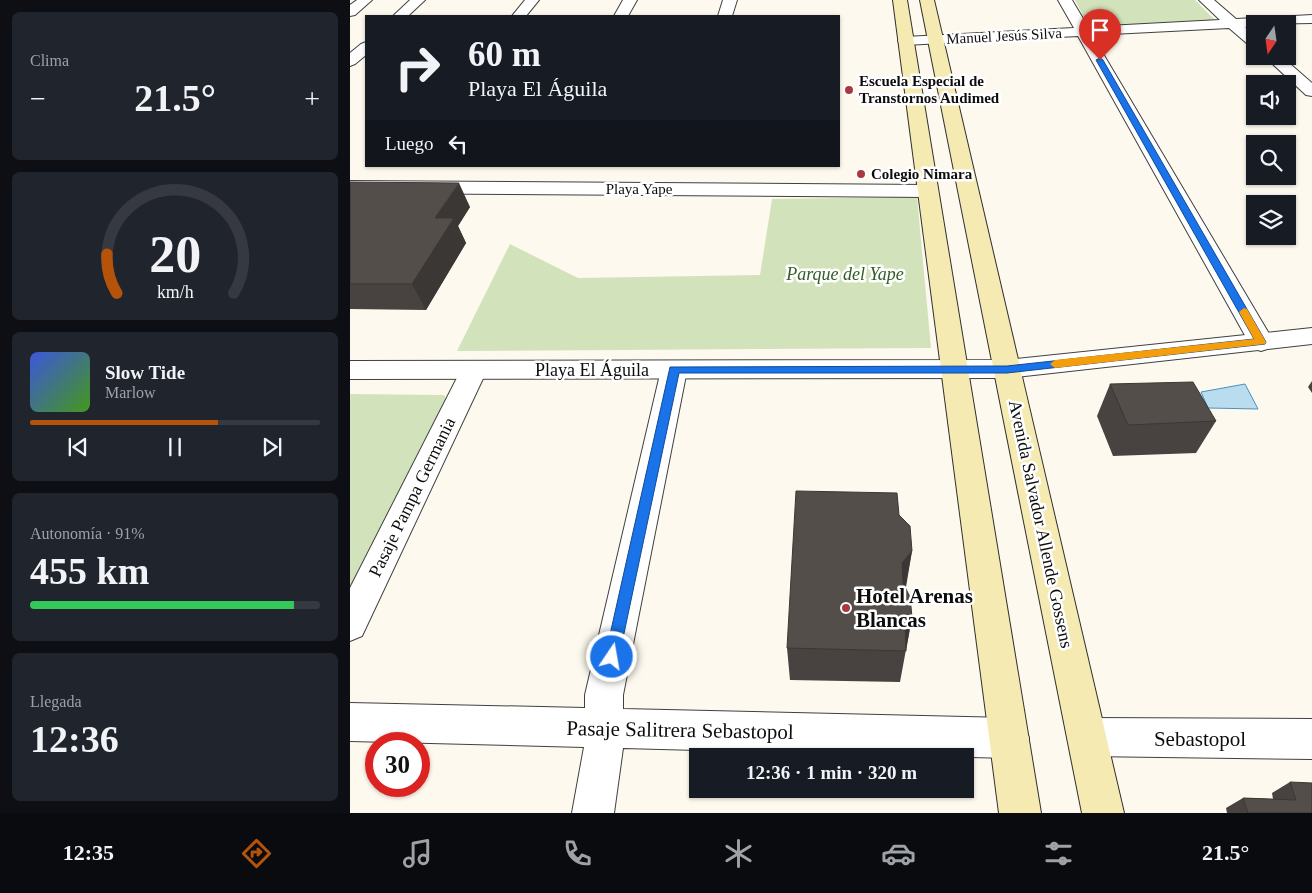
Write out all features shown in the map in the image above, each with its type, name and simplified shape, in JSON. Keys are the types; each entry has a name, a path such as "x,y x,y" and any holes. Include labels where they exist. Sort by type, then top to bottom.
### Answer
{"main road":[{"path":"900,0 1020,813"},
{"name":"Avenida Salvador Allende Gossens","path":"927,0 1104,813"}],"street":[{"path":"350,12 365,0"},
{"path":"401,15 418,0"},
{"path":"520,15 532,0"},
{"path":"622,15 630,0"},
{"path":"725,15 730,0"},
{"path":"1065,0 1261,342"},
{"path":"1206,0 1246,36"},
{"name":"Manuel Jesús Silva","path":"906,41 1312,19"},
{"path":"350,62 365,48"},
{"path":"1281,65 1312,92"},
{"path":"377,187 393,167"},
{"path":"521,188 533,167"},
{"name":"Playa Yape","path":"350,187 521,188 672,182 928,191"},
{"name":"Playa El Águila","path":"350,370 1007,370 1312,336"},
{"name":"Pasaje Pampa Germania","path":"350,624 474,370"},
{"path":"593,813 603,766 606,728 604,695 674,370"},
{"name":"Pasaje Salitrera Sebastopol","path":"350,722 1009,738"},
{"name":"Sebastopol","path":"1087,738 1312,739"}],"green space":[{"path":"1075,0 1195,0 1216,21 1089,28"},
{"name":"Parque del Yape","path":"917,197 931,348 457,351 510,244 578,278 760,275 772,199"},
{"path":"350,394 444,395 448,402 350,590"}],"water":[{"path":"1245,384 1258,409 1208,408 1201,392"}],"building":[{"path":"350,182 459,183 435,218 454,218 412,284 350,284"},
{"path":"1193,382 1216,421 1128,425 1110,384"},
{"name":"Hotel Arenas Blancas","path":"796,491 897,493 899,515 910,526 912,551 902,563 903,583 910,597 912,617 905,628 906,651 787,648"},
{"path":"1290,782 1312,783 1312,813 1248,813 1243,798 1296,800"}],"slow traffic":[{"path":"1055,364 1261,342 1244,312"}],"place":[{"name":"Escuela Especial de Transtornos Audimed","path":"849,90"},
{"name":"Colegio Nimara","path":"861,174"},
{"name":"Hotel Arenas Blancas","path":"846,608"}],"route":[{"path":"612,657 674,370 1007,370 1261,342 1100,60"}]}
